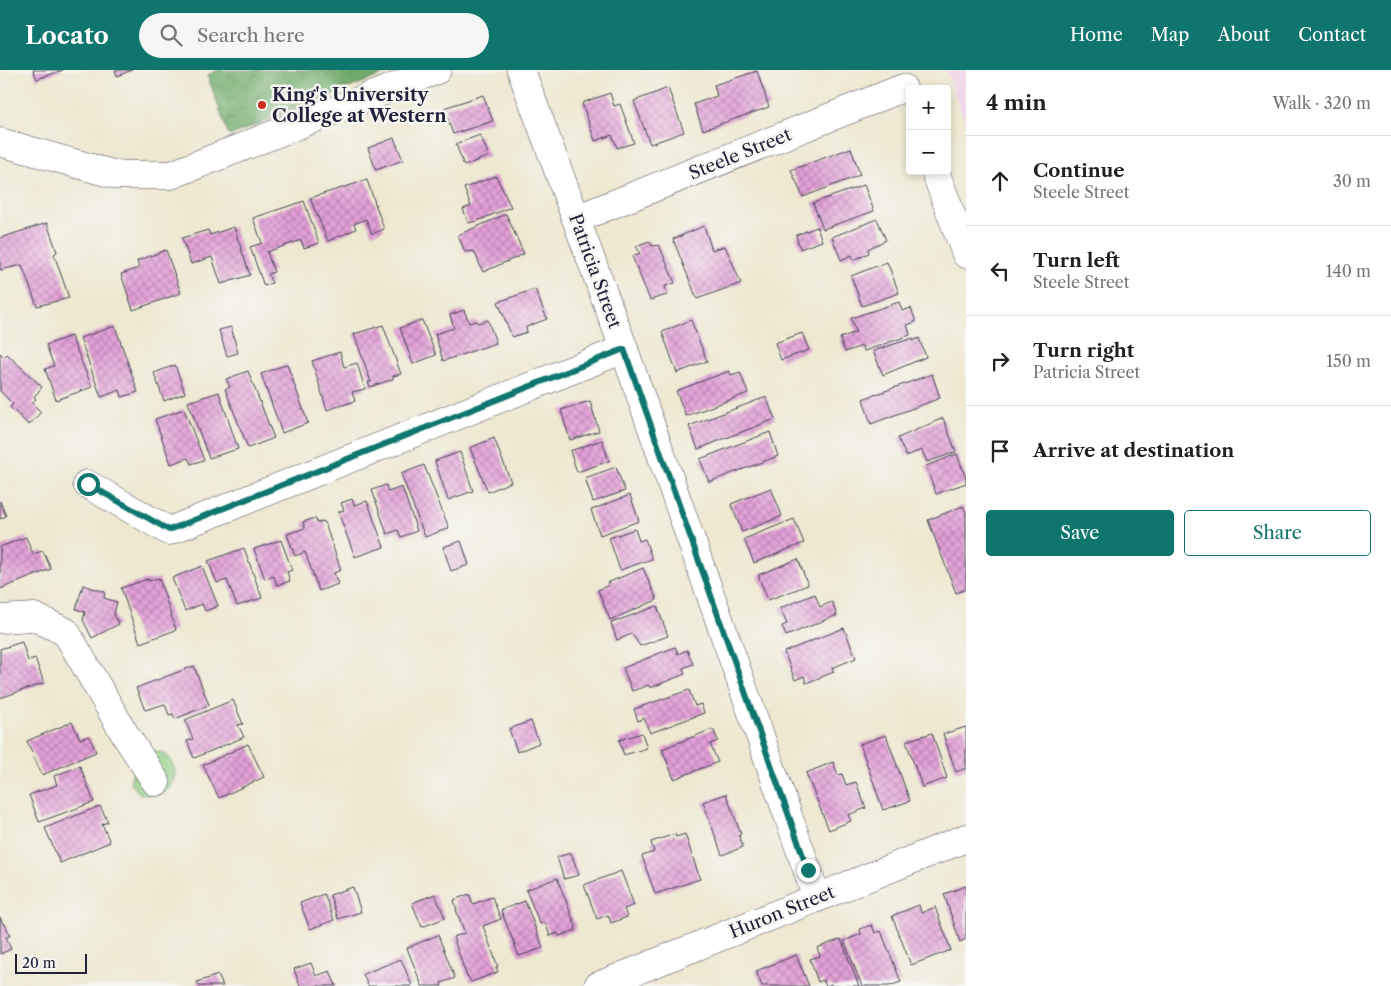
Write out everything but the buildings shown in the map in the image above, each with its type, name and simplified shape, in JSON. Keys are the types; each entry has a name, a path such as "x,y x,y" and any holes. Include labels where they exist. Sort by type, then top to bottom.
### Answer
{"street":[{"path":"0,142 116,175 171,174 437,70"},
{"name":"Patricia Street","path":"521,70 624,349 818,898"},
{"name":"Steele Street","path":"576,219 903,88"},
{"path":"936,175 966,254"},
{"path":"88,484 169,530 624,349"},
{"path":"0,618 34,617 66,632 126,736 156,782"},
{"name":"Huron Street","path":"598,986 966,838"}],"shaded area":[{"path":"946,70 966,70 966,124"}],"green space":[{"name":"King's University College at Western","path":"219,70 394,70 229,136 207,75"},
{"path":"147,751 160,752 167,755 176,774 170,787 159,795 140,794 130,783 135,762"}],"place":[{"name":"King's University College at Western","path":"262,105"}],"route":[{"path":"88,484 169,530 624,349 808,870"}]}
